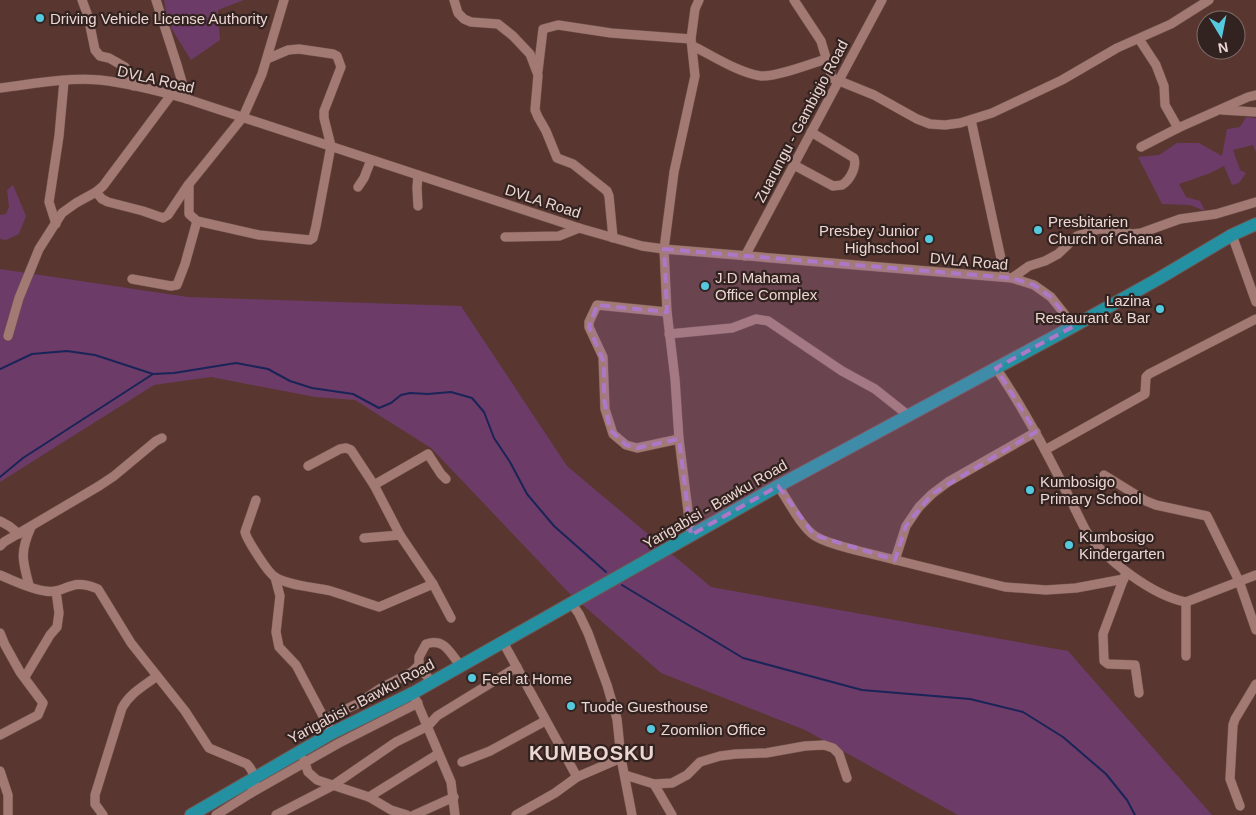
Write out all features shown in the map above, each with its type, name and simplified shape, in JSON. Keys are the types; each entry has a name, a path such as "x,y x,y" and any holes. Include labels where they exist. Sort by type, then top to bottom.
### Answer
{"highway":[{"name":"Yarigabisi - Bawku Road","path":"191,815 212,812 255,777 303,758 332,733 416,698 431,682 691,535 1074,326 1232,235 1256,224"}],"street":[{"path":"82,0 88,16 95,50 100,56 109,58 125,68 134,86"},
{"path":"156,0 186,99"},
{"path":"96,192 102,199 108,202 143,210 163,218 168,215 189,184 243,117 262,74 284,0"},
{"path":"454,0 458,13 464,19 471,22 494,23 514,36 530,54 538,76"},
{"path":"794,0 820,38 832,78 874,95 905,114 927,122 945,125 971,120 992,112 1062,80 1117,48 1171,24 1209,0"},
{"name":"Zuarungu - Gambigio Road","path":"745,256 882,0"},
{"path":"691,535 669,334 664,249 674,172 695,76 692,43 697,1"},
{"path":"613,238 607,191 573,164 557,158 535,110 543,28 558,25 610,34 644,34 692,43 744,71 761,76 779,73 826,59"},
{"path":"1140,39 1156,65 1164,86 1165,105 1178,128"},
{"path":"189,184 189,214 197,221 259,235 310,240 313,238 331,146 324,111 341,67 337,56 333,54 299,49 288,50 267,59"},
{"name":"DVLA Road","path":"0,87 99,80 171,95 579,228 642,246 1008,277 1034,285 1051,297 1074,326"},
{"path":"56,224 49,202 64,81"},
{"path":"8,336 19,298 39,250 62,214 76,203 96,192 110,179 171,95"},
{"path":"1141,147 1178,128 1256,95"},
{"path":"1219,110 1256,112"},
{"path":"971,120 1008,277 1058,254 1077,236 1106,229 1132,234 1141,233 1180,219 1216,214 1256,202"},
{"path":"794,165 833,186 842,185 850,176 855,166 854,158 811,132"},
{"path":"358,187 364,178 370,160"},
{"path":"418,175 416,188 418,206"},
{"path":"132,279 171,286 177,284 185,264 197,221"},
{"path":"505,237 559,236 579,228"},
{"path":"1232,235 1256,302"},
{"path":"667,312 597,304 589,322 589,327 603,357 605,409 613,434 626,445 637,448 679,439"},
{"path":"1045,450 1145,394 1146,377 1149,374 1256,318"},
{"path":"669,334 732,328 756,319 768,321 842,371 875,389 909,416"},
{"path":"996,368 1036,432 1094,543 1125,574 1162,594 1186,602 1256,575"},
{"path":"895,560 906,526 919,507 932,494 948,482 1036,432"},
{"path":"0,546 114,476 162,438"},
{"path":"308,466 340,449 346,448 351,450 374,485 400,535 433,584 451,618"},
{"path":"374,485 428,454 446,479"},
{"path":"1104,475 1146,501 1156,505 1207,516 1240,581 1256,630"},
{"path":"778,486 805,527 814,535 836,544 895,560 1005,587 1046,590 1076,588 1125,574"},
{"path":"256,500 245,532 246,537 265,568 275,577 331,591 379,607 433,584"},
{"path":"0,522 19,534"},
{"path":"28,585 23,553 24,544 31,527"},
{"path":"364,538 400,535"},
{"path":"1125,574 1103,634 1104,661 1108,664 1134,664 1137,670 1139,693"},
{"path":"0,576 45,591 56,591 78,584 89,585 98,590 130,643 185,711 209,748 247,764 255,777 254,788 251,793"},
{"path":"275,577 280,596 276,632 279,647 296,665 332,733"},
{"path":"25,677 50,635 57,628 59,613 56,591"},
{"path":"1186,602 1186,656"},
{"path":"572,604 588,633 617,719 621,758 632,815"},
{"path":"0,633 5,645 43,703 42,710 38,715 0,735"},
{"path":"431,682 419,665 421,650 426,644 434,642 443,644 460,666"},
{"path":"503,642 577,777"},
{"path":"325,719 357,704 381,688 412,672 419,665"},
{"path":"276,815 332,786 396,742 428,726 437,716 517,667"},
{"path":"103,815 96,804 95,795 122,708 132,694 157,676"},
{"path":"1240,806 1230,779 1234,725 1235,719 1256,684"},
{"path":"212,812 251,793 303,758 339,743 416,698 450,782 454,797 455,815"},
{"path":"462,762 490,752 545,721"},
{"path":"625,775 654,784 672,782 688,775 700,762 720,756 766,753 805,746 824,745 833,748 839,754 847,778"},
{"path":"369,797 438,754"},
{"path":"303,758 312,777 332,786 369,797 392,810 407,815"},
{"path":"516,815 529,811 577,777 621,758"},
{"path":"0,771 8,795 8,815"},
{"path":"654,784 672,815"},
{"path":"414,815 454,797"}],"highlighted area":[{"path":"664,249 1012,278 1034,285 1051,297 1074,326 996,368 1036,432 932,494 906,526 895,560 814,535 778,486 691,535 679,439 637,448 626,445 610,430 604,399 604,363 589,327 597,305 667,312"}],"shaded area":[{"path":"164,0 244,0 218,10 220,40 191,60 168,23"},
{"path":"1246,117 1256,118 1256,152 1253,145 1233,150 1240,170 1246,173 1239,183 1232,185 1224,166 1179,184 1186,197 1200,201 1205,211 1190,205 1162,204 1138,157 1159,155 1177,143 1199,143 1222,156 1227,129 1240,127"},
{"path":"13,185 26,216 19,234 6,240 0,239 0,215 6,214 9,207 7,190"},
{"path":"0,269 188,297 461,306 567,466 711,587 1068,651 1212,815 958,815 805,730 661,673 569,593 431,448 355,400 315,397 211,377 154,385 0,482"}],"waterway":[{"path":"0,369 32,354 67,351 95,355 153,374"},
{"path":"0,477 23,458 153,374 174,373 236,363 268,369 290,381 312,388 353,394 379,408 391,403 401,395 451,392 472,398 484,412 494,438 510,462 527,494 554,526 606,572"},
{"path":"622,585 743,658 862,690 970,699 1023,712 1063,737 1106,774 1127,800 1135,815"}],"place":[{"name":"Driving Vehicle License Authority","path":"40,18"},
{"name":"Presbitarien Church of Ghana","path":"1038,230"},
{"name":"Presbey Junior Highschool","path":"929,239"},
{"name":"J.D Mahama Office Complex","path":"705,286"},
{"name":"Lazina Restaurant & Bar","path":"1160,309"},
{"name":"Kumbosigo Primary School","path":"1030,490"},
{"name":"Kumbosigo Kindergarten","path":"1069,545"},
{"name":"Feel at Home","path":"472,678"},
{"name":"Tuode Guesthouse","path":"571,706"},
{"name":"Zoomlion Office","path":"651,729"}],"district":[{"name":"KUMBOSKU","path":"592,753"}]}
